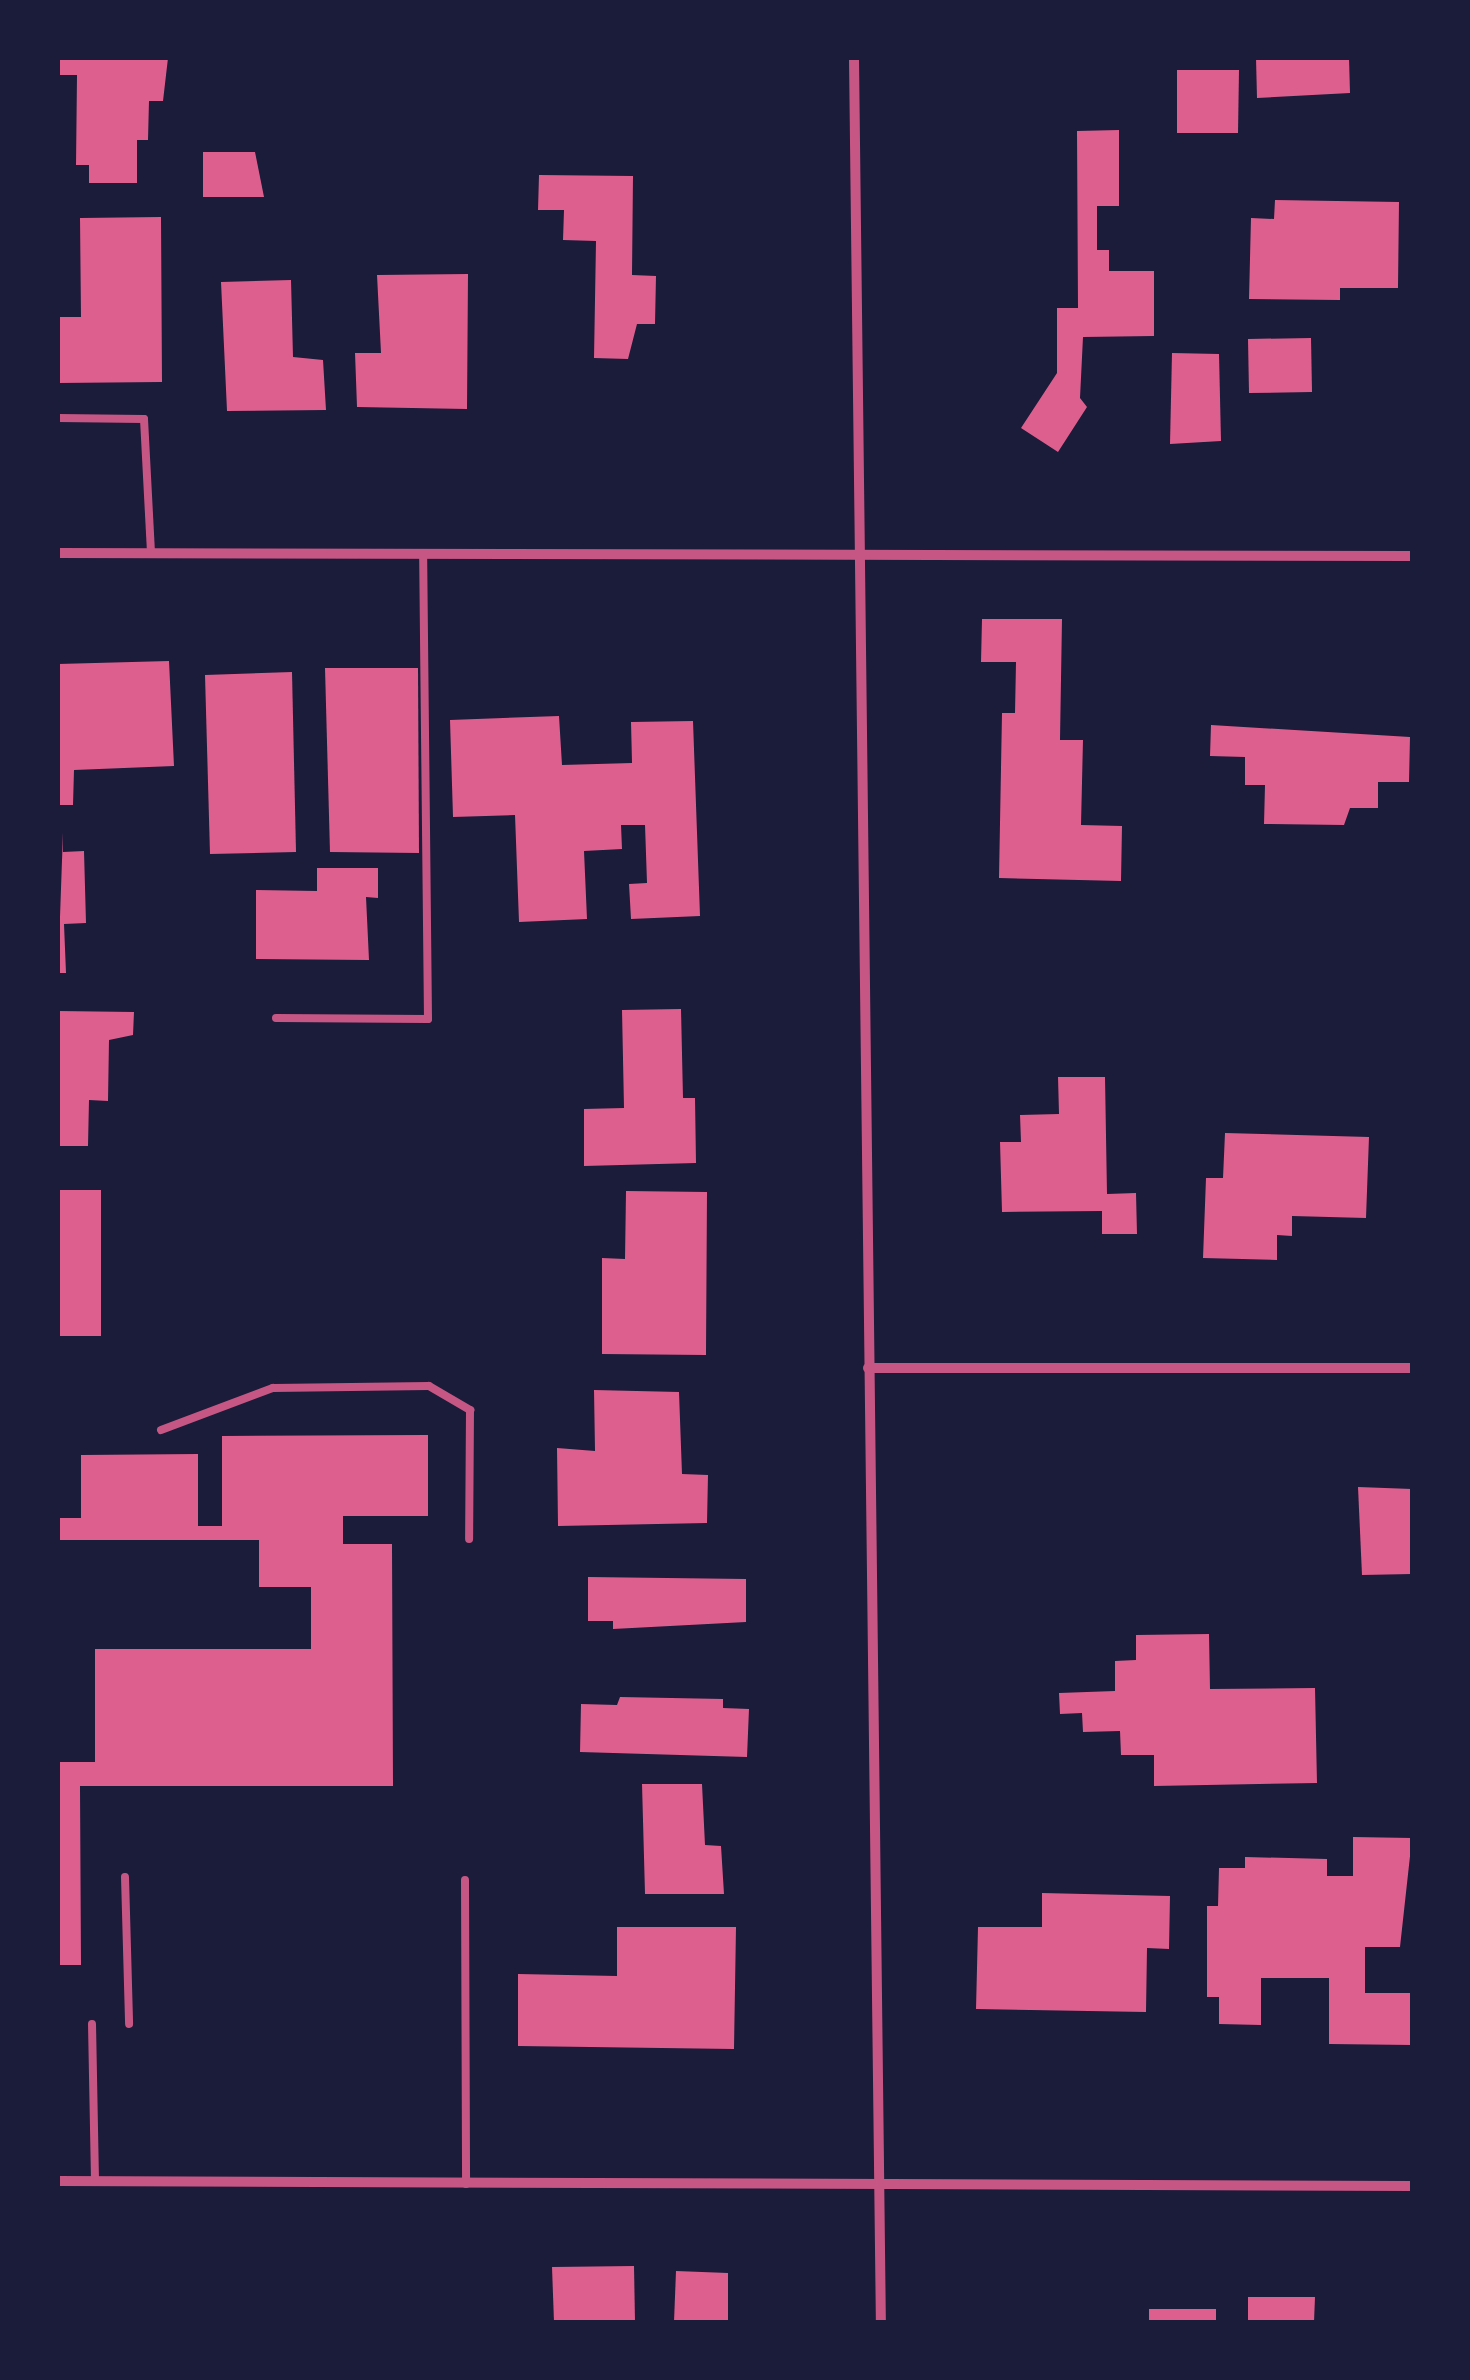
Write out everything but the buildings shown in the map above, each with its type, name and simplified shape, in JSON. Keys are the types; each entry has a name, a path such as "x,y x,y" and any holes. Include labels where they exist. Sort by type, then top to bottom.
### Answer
{"street":[{"path":"854,58 854,554 882,2322"},
{"path":"58,553 1412,556"},
{"path":"868,1368 1412,1368"},
{"path":"58,2181 1412,2186"}],"lane":[{"path":"58,418 144,419 151,553"},
{"path":"276,1018 428,1020 423,553"},
{"path":"161,1430 274,1388 428,1386 470,1410 469,1539"},
{"path":"125,1877 129,2024"},
{"path":"465,1880 466,2184"},
{"path":"92,2024 95,2182"}]}
